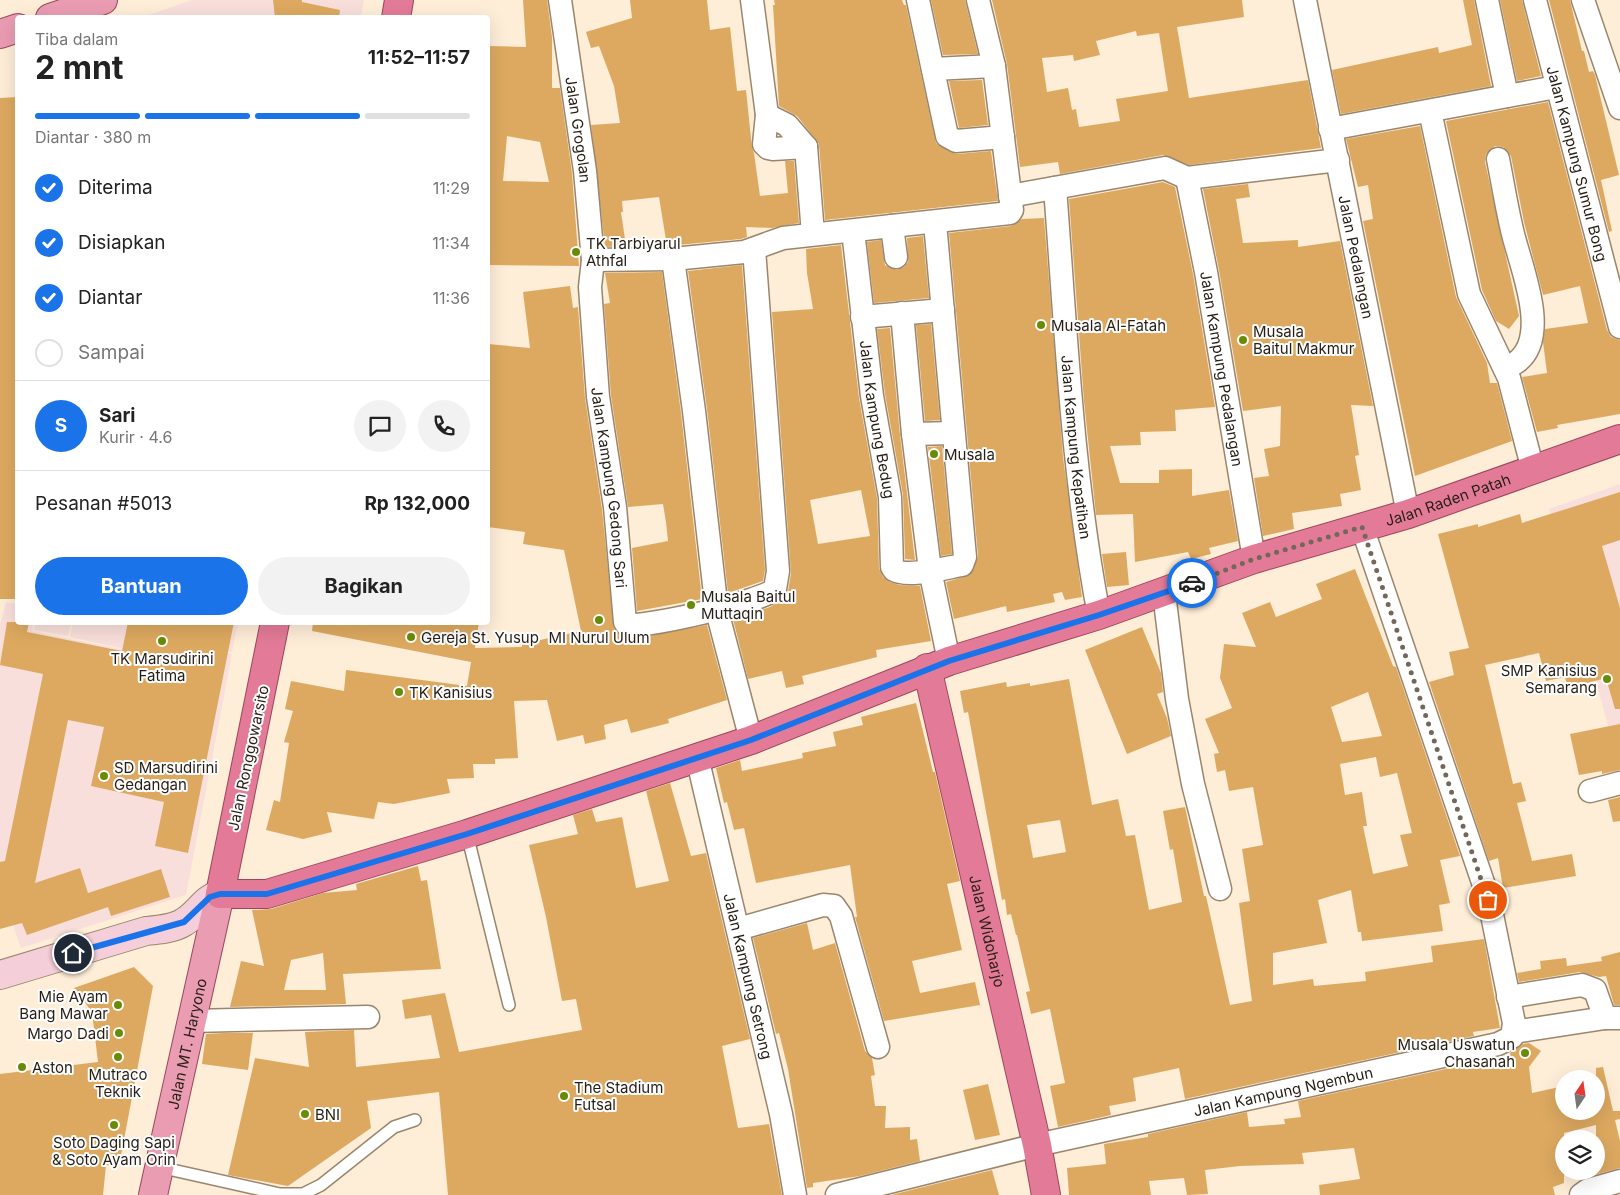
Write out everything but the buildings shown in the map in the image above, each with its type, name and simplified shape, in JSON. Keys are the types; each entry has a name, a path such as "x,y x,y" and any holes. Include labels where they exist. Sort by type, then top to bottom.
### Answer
{"highway":[{"path":"397,15 400,0"},
{"name":"Jalan Raden Patah","path":"220,894 267,894 467,834 751,740 938,665 1099,615 1254,559 1408,514 1620,439"},
{"name":"Jalan Ronggowarsito","path":"220,894 275,625"},
{"name":"Jalan Widoharjo","path":"938,665 1038,1145 1046,1195"}],"main road":[{"path":"59,15 103,0"},
{"path":"0,34 15,29"},
{"path":"0,975 146,931 167,929 184,922 210,897 220,894"},
{"name":"Jalan MT. Haryono","path":"153,1195 220,894"}],"street":[{"name":"Jalan Grogolan","path":"560,0 585,172 593,260"},
{"path":"752,0 768,115 764,140 766,146 773,149 806,147"},
{"path":"918,0 945,131 949,138 956,140 1003,137"},
{"path":"593,260 673,259 754,249 783,238 812,234 1009,214 1012,210 994,66 978,0"},
{"name":"Jalan Pedalangan","path":"1305,0 1408,514"},
{"path":"1487,0 1507,96"},
{"name":"Jalan Kampung Sumur Bong","path":"1535,0 1556,87 1620,327"},
{"path":"1583,0 1620,108"},
{"path":"933,69 994,66"},
{"path":"1330,129 1556,87"},
{"path":"1430,111 1469,294 1509,378 1533,470"},
{"path":"768,115 786,125 806,147 812,234"},
{"path":"1498,159 1532,313 1533,329 1526,352 1518,362 1505,368"},
{"path":"1010,196 1168,168 1181,177 1187,178 1338,160"},
{"name":"Jalan Kampung Pedalangan","path":"1187,178 1207,281 1254,559"},
{"name":"Jalan Kampung Kepatihan","path":"1055,188 1074,432 1085,524 1099,615"},
{"name":"Jalan Kampung Bedug","path":"853,231 872,396 890,497 892,567 894,570 902,573 962,565 964,561 944,310 934,223"},
{"path":"892,226 896,256"},
{"name":"Jalan Kampung Gedong Sari","path":"593,260 590,287 598,397 615,507 625,622 631,625 717,611 772,591 778,578 754,249"},
{"path":"673,259 694,411 717,611 751,740"},
{"path":"862,317 944,310"},
{"name":"Jalan Kampung Bedug","path":"902,313 913,434 930,570 938,665"},
{"path":"913,434 953,433"},
{"path":"1362,527 1488,900 1514,1027 1613,1018 1595,990 1582,985 1508,997"},
{"path":"1164,593 1179,709 1193,784 1220,889"},
{"name":"Jalan Kampung Setrong","path":"697,758 783,1121 796,1195"},
{"path":"1590,792 1620,783"},
{"path":"738,929 823,905 834,906 841,916 878,1047"},
{"path":"191,1020 368,1017"},
{"name":"Jalan Kampung Ngembun","path":"837,1195 1038,1145 1498,1044 1512,1037 1514,1027"},
{"path":"1581,1195 1588,1190 1620,1181"}],"lane":[{"path":"467,834 509,1005"},
{"path":"159,1167 280,1194 303,1194 321,1185 394,1127 415,1120"}],"shaded area":[{"path":"192,0 364,0 361,15 149,15"},
{"name":"SMP Kanisius Semarang","path":"1620,484 1620,770 1549,509"},
{"name":"SD Marsudirini Gedangan","path":"6,602 15,604 15,625 33,625 32,631 192,664 70,637 73,625 238,625 232,652 196,646 232,654 186,895 21,948 0,889 0,625"},
{"path":"35,625 71,625 68,636 34,630"}],"way so far":[{"path":"1192,583 1254,559 1362,527 1377,566 1488,900"}],"place":[{"name":"TK Tarbiyarul Athfal","path":"576,252"},
{"name":"Musala Al-Fatah","path":"1041,325"},
{"name":"Musala Baitul Makmur","path":"1243,340"},
{"name":"Musala","path":"934,454"},
{"name":"Musala Baitul Muttaqin","path":"691,605"},
{"name":"MI Nurul Ulum","path":"599,620"},
{"name":"Gereja St. Yusup","path":"411,637"},
{"name":"TK Marsudirini Fatima","path":"162,641"},
{"name":"SMP Kanisius Semarang","path":"1607,679"},
{"name":"TK Kanisius","path":"399,692"},
{"name":"SD Marsudirini Gedangan","path":"104,776"},
{"name":"Mie Ayam Bang Mawar","path":"118,1005"},
{"name":"Margo Dadi","path":"119,1033"},
{"name":"Musala Uswatun Chasanah","path":"1525,1053"},
{"name":"Mutraco Teknik","path":"118,1057"},
{"name":"Aston","path":"22,1067"},
{"name":"The Stadium Futsal","path":"564,1096"},
{"name":"BNI","path":"305,1114"},
{"name":"Soto Daging Sapi & Soto Ayam Orin","path":"114,1125"}],"route":[{"path":"73,953 146,931 167,929 184,922 210,897 220,894 267,894 467,834 751,740 927,668 1099,615 1192,583"}]}
